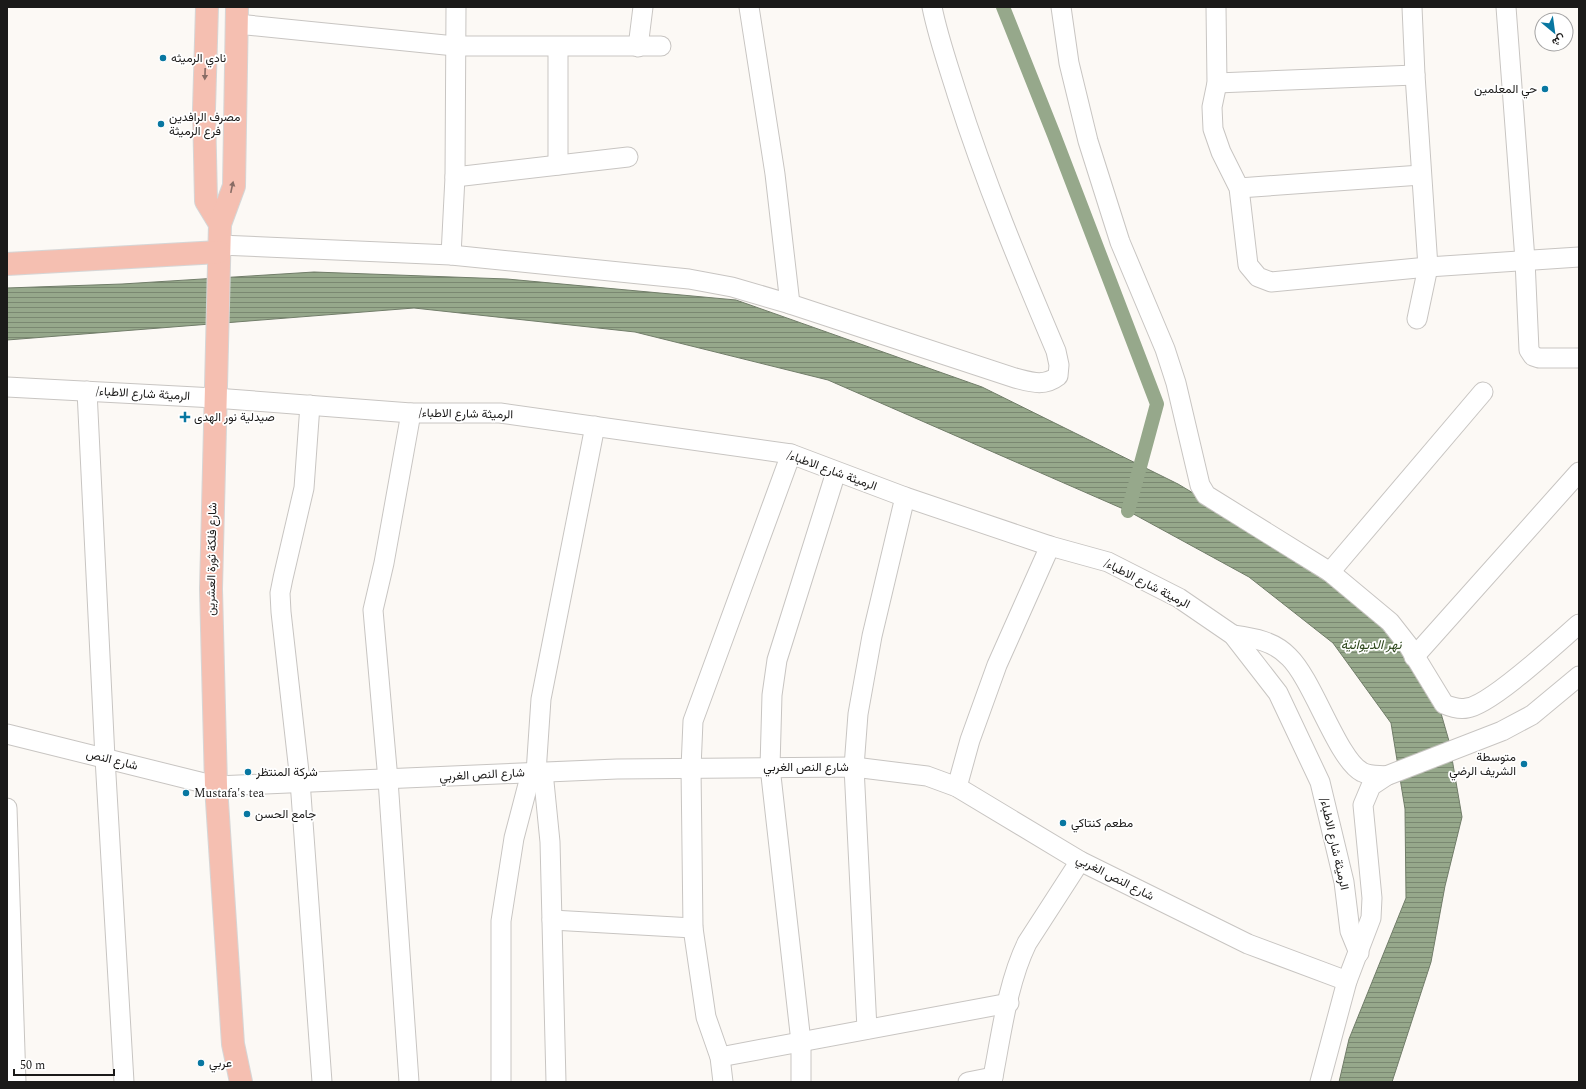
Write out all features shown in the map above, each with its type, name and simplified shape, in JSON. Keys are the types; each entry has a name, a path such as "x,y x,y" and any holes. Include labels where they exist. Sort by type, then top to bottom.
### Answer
{"main road":[{"path":"207,7 204,108 206,201 219,246"},
{"path":"219,246 234,186 237,15"},
{"path":"7,264 219,246"},
{"name":"شارع فلكة ثورة العشرين","path":"219,246 211,589 216,786 233,1044"},
{"path":"7,254 88,258"},
{"path":"227,1082 233,1044"},
{"path":"233,1044 241,1082"}],"street":[{"path":"451,255 455,177 456,7"},
{"path":"638,47 643,7"},
{"path":"748,7 775,174 790,304"},
{"path":"219,246 451,255 688,279 732,288 790,304 1015,378 1038,384 1050,382 1058,376 1059,365 1056,351 1008,238 972,141 937,30 932,7"},
{"path":"1061,7 1069,63 1088,141 1120,242 1165,349 1176,383 1200,485 1206,495 1214,502 1330,572 1390,622 1408,645 1444,704 1454,708 1468,708 1482,703 1579,624"},
{"path":"1216,7 1217,83 1212,107 1213,129 1221,152 1240,188 1248,265 1258,277 1271,282 1428,267 1579,257"},
{"path":"1412,7 1421,176 1428,267 1417,319"},
{"path":"1506,7 1525,260 1529,350 1533,356 1539,358 1579,358"},
{"path":"237,15 455,46 661,46"},
{"path":"558,47 558,165"},
{"path":"1217,83 1415,75"},
{"path":"455,177 628,157"},
{"path":"1240,188 1421,176"},
{"name":"/الرميثة شارع الاطباء","path":"7,387 215,398 411,413 500,413 791,454 905,497 1050,546 1108,562 1179,598 1233,634 1278,693 1320,782 1344,882 1350,931 1359,953"},
{"path":"87,391 105,758 124,1082"},
{"path":"1330,572 1483,392"},
{"path":"310,405 304,488 280,592 281,620 300,781 322,1082"},
{"path":"409,1082 388,780 373,610 384,564 411,413"},
{"path":"556,1082 550,842 537,772 541,699 595,426"},
{"path":"723,1082 720,1057 706,1017 693,928 691,768 693,721 791,454"},
{"path":"801,1082 801,1042 770,767 772,695 777,660 836,472"},
{"path":"1414,657 1579,472"},
{"path":"867,1030 854,767 858,714 870,644 905,497"},
{"path":"957,788 970,740 997,665 1050,546"},
{"path":"1233,634 1259,639 1274,646 1290,657 1317,701 1352,765 1363,772 1386,776"},
{"path":"1532,715 1579,664"},
{"path":"1320,1082 1347,981 1359,953 1371,918 1372,898 1363,805 1371,786 1386,776 1459,749 1502,731 1532,715 1579,676"},
{"name":"شارع النص","path":"7,734 216,786"},
{"name":"شارع النص الغربي","path":"216,786 300,781 388,780 537,772 691,768 854,767 927,776 957,788 1080,861 1248,944 1347,981"},
{"path":"501,1082 501,920 514,838 537,772"},
{"path":"7,808 16,1082"},
{"path":"968,1082 993,1079 1008,1003 1026,943 1080,861"},
{"path":"552,920 693,928"},
{"path":"720,1057 1008,1003"}],"water":[{"name":"نهر الديوانية","path":"314,272 507,279 736,300 982,387 1178,484 1309,562 1392,626 1436,696 1449,741 1462,817 1445,886 1431,962 1392,1082 1339,1082 1349,1039 1406,898 1405,809 1391,723 1333,643 1249,577 1128,511 828,380 635,332 414,308 7,340 7,288 122,284"}],"waterway":[{"path":"1003,7 1054,135 1157,404 1128,511"}],"place":[{"name":"نادي الرميثه","path":"163,58"},
{"name":"حي المعلمين","path":"1545,89"},
{"name":"مصرف الرافدين فرع الرميثة","path":"161,124"},
{"name":"صيدلية نور الهدى","path":"185,417"},
{"name":"متوسطة الشريف الرضي","path":"1524,764"},
{"name":"شركة المنتظر","path":"248,772"},
{"name":"Mustafa's tea","path":"186,793"},
{"name":"جامع الحسن","path":"247,814"},
{"name":"مطعم كنتاكي","path":"1063,823"},
{"name":"عربي","path":"201,1063"}]}
